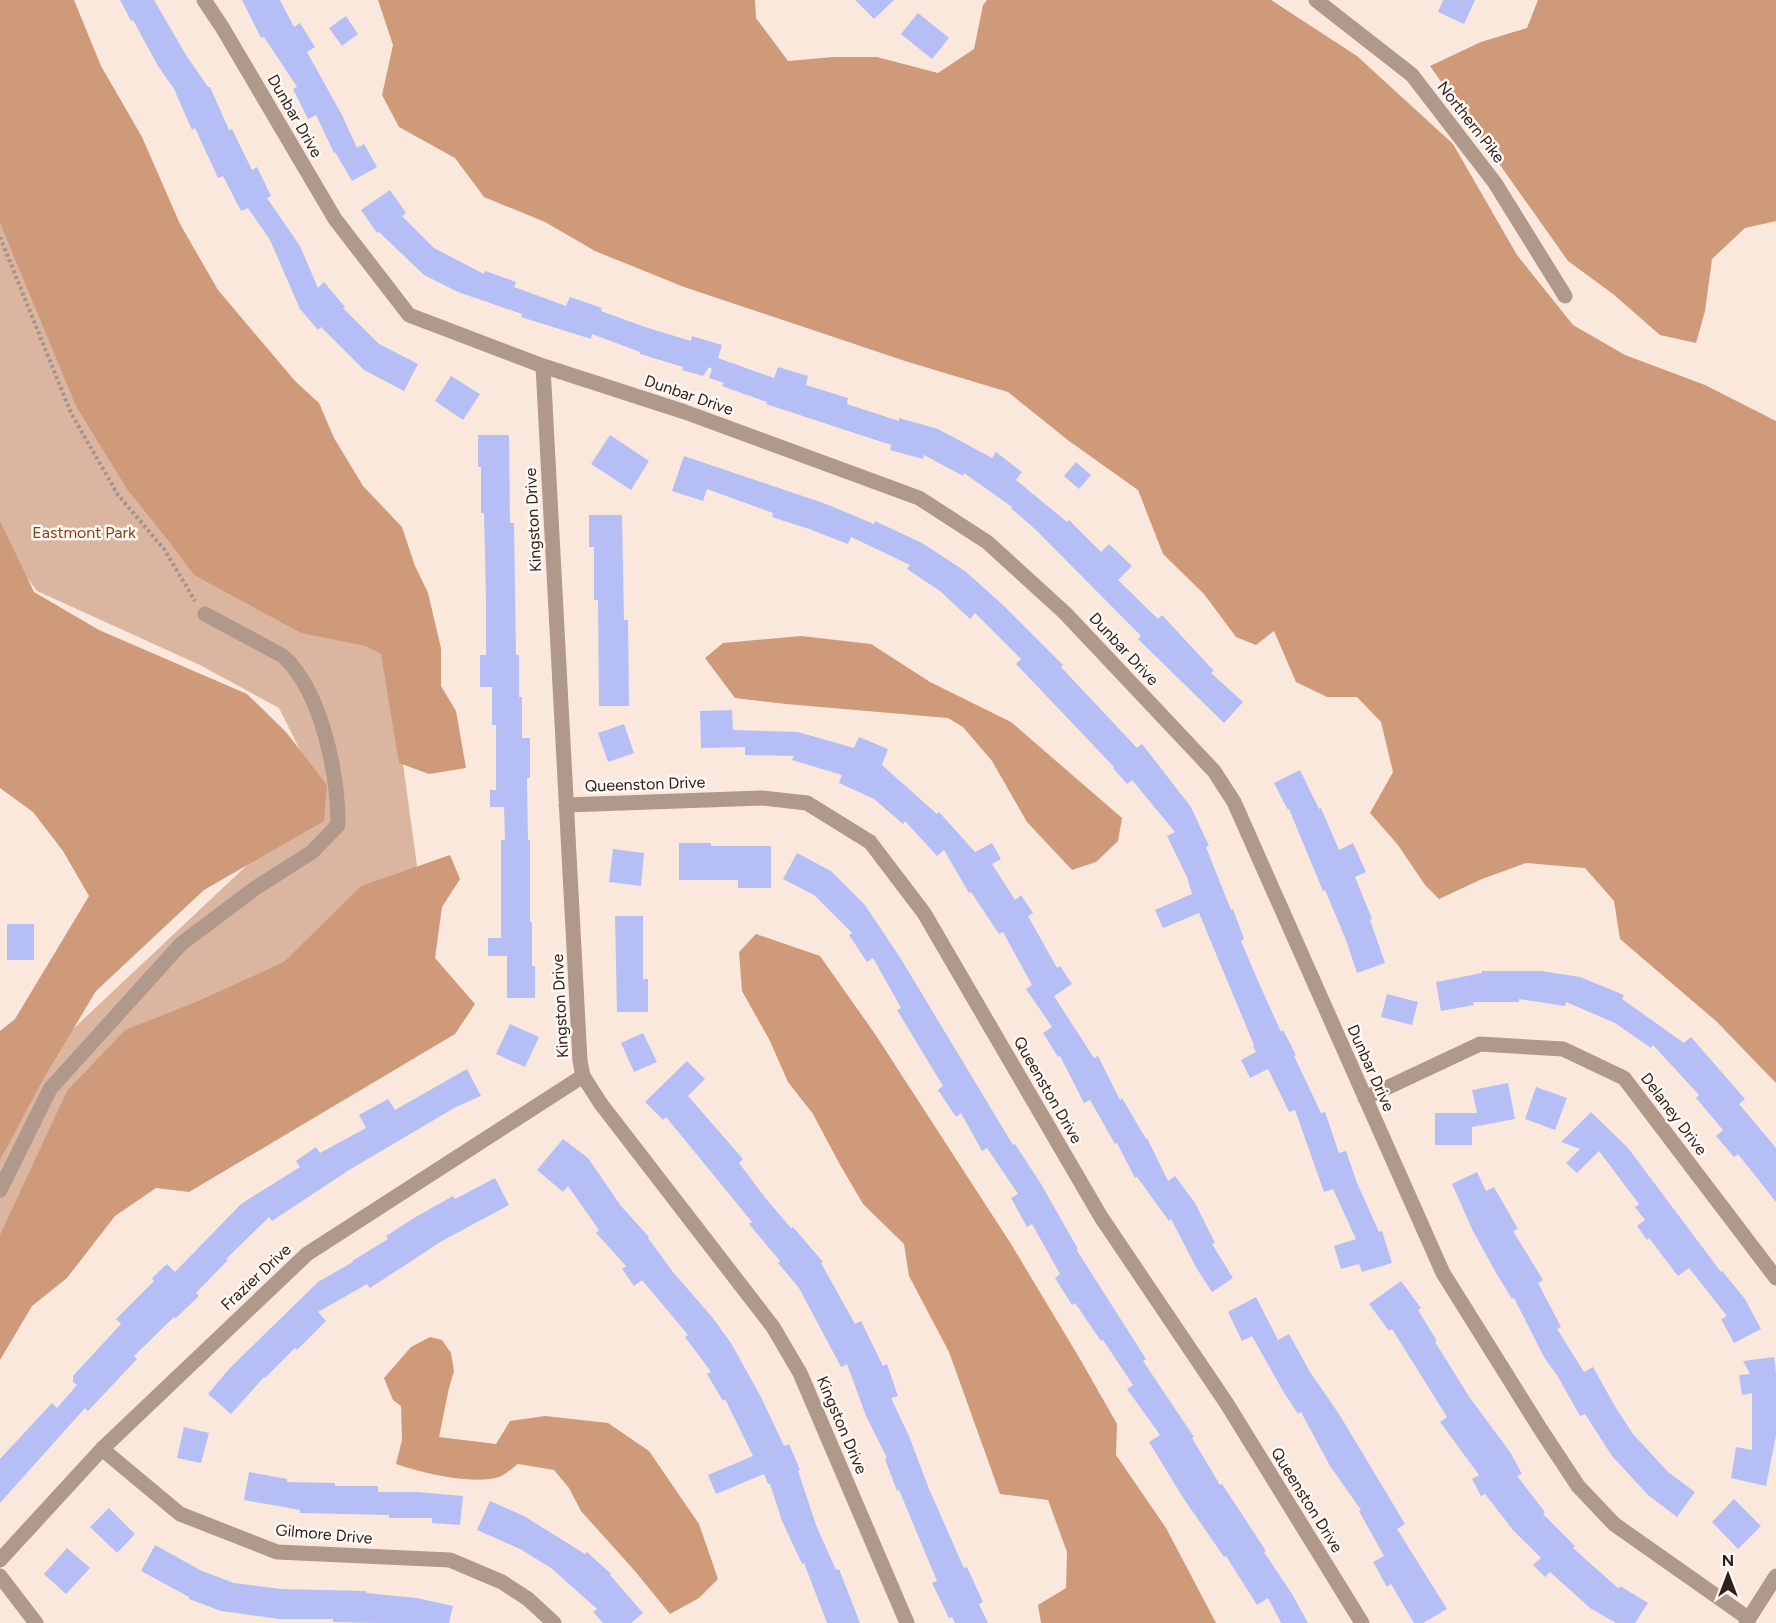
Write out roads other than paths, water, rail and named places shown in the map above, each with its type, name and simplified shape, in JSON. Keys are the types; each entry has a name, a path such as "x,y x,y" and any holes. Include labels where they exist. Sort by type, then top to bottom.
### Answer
{"street":[{"name":"Dunbar Drive","path":"204,0 335,219 409,315 543,366 685,412 919,498 987,542 1065,613 1214,771 1234,802 1443,1273 1540,1430 1578,1486 1614,1524 1748,1621"},
{"name":"Northern Pike","path":"1317,0 1412,75 1495,183 1565,296"},
{"name":"Kingston Drive","path":"543,366 580,1061 583,1076 601,1104 766,1318 788,1350 811,1396 907,1623"},
{"path":"0,1190 50,1089 181,944 254,889 312,852 338,825 338,799 314,700 294,666 284,656 205,614"},
{"name":"Queenston Drive","path":"566,805 762,798 807,803 870,842 924,913 1101,1217 1227,1404 1362,1623"},
{"name":"Delaney Drive","path":"1365,1098 1480,1044 1563,1049 1624,1078 1776,1278"},
{"name":"Frazier Drive","path":"0,1560 102,1449 307,1254 583,1076"},
{"name":"Gilmore Drive","path":"102,1449 180,1514 277,1551 450,1560 502,1582 528,1599 554,1623"},
{"path":"0,1576 36,1623"},
{"path":"1748,1621 1776,1576"}],"park label":[{"name":"Eastmont Park","path":"84,532"}]}
